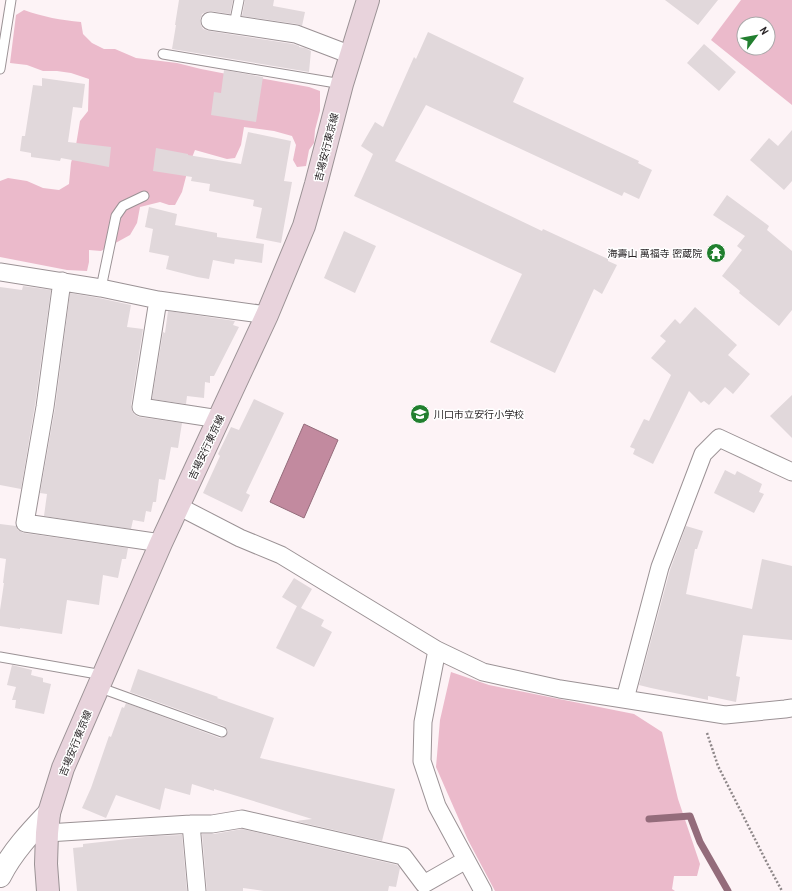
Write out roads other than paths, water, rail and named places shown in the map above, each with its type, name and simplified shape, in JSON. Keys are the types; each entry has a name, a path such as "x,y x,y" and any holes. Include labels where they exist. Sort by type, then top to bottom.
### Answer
{"main road":[{"name":"吉場安行東京線","path":"48,891 46,864 48,823 63,768 161,542 267,315 304,226 342,84 368,0"}],"street":[{"path":"210,21 296,34 351,54"},
{"path":"0,272 62,281 158,300 267,315"},
{"path":"62,281 45,407 26,523 161,542"},
{"path":"158,300 142,407 219,419"},
{"path":"625,699 660,567 703,454 719,438 792,472"},
{"path":"178,506 240,538 281,555 438,650 483,672 560,688 725,714 792,708"},
{"path":"438,650 423,722 422,761 437,806 483,891"},
{"path":"0,876 5,866 25,838 48,823 212,824 242,820 403,856 425,888 466,860"},
{"path":"191,824 197,891"}],"lane":[{"path":"0,68 11,0"},
{"path":"234,25 239,0"},
{"path":"163,54 342,84"},
{"path":"101,288 116,216 123,206 144,196"},
{"path":"0,656 101,681 222,732"}],"waterway":[{"path":"649,819 690,816 700,842 728,891"}],"place":[{"name":"海壽山 萬福寺 密蔵院","path":"716,253"},
{"name":"川口市立安行小学校","path":"420,414"}]}
